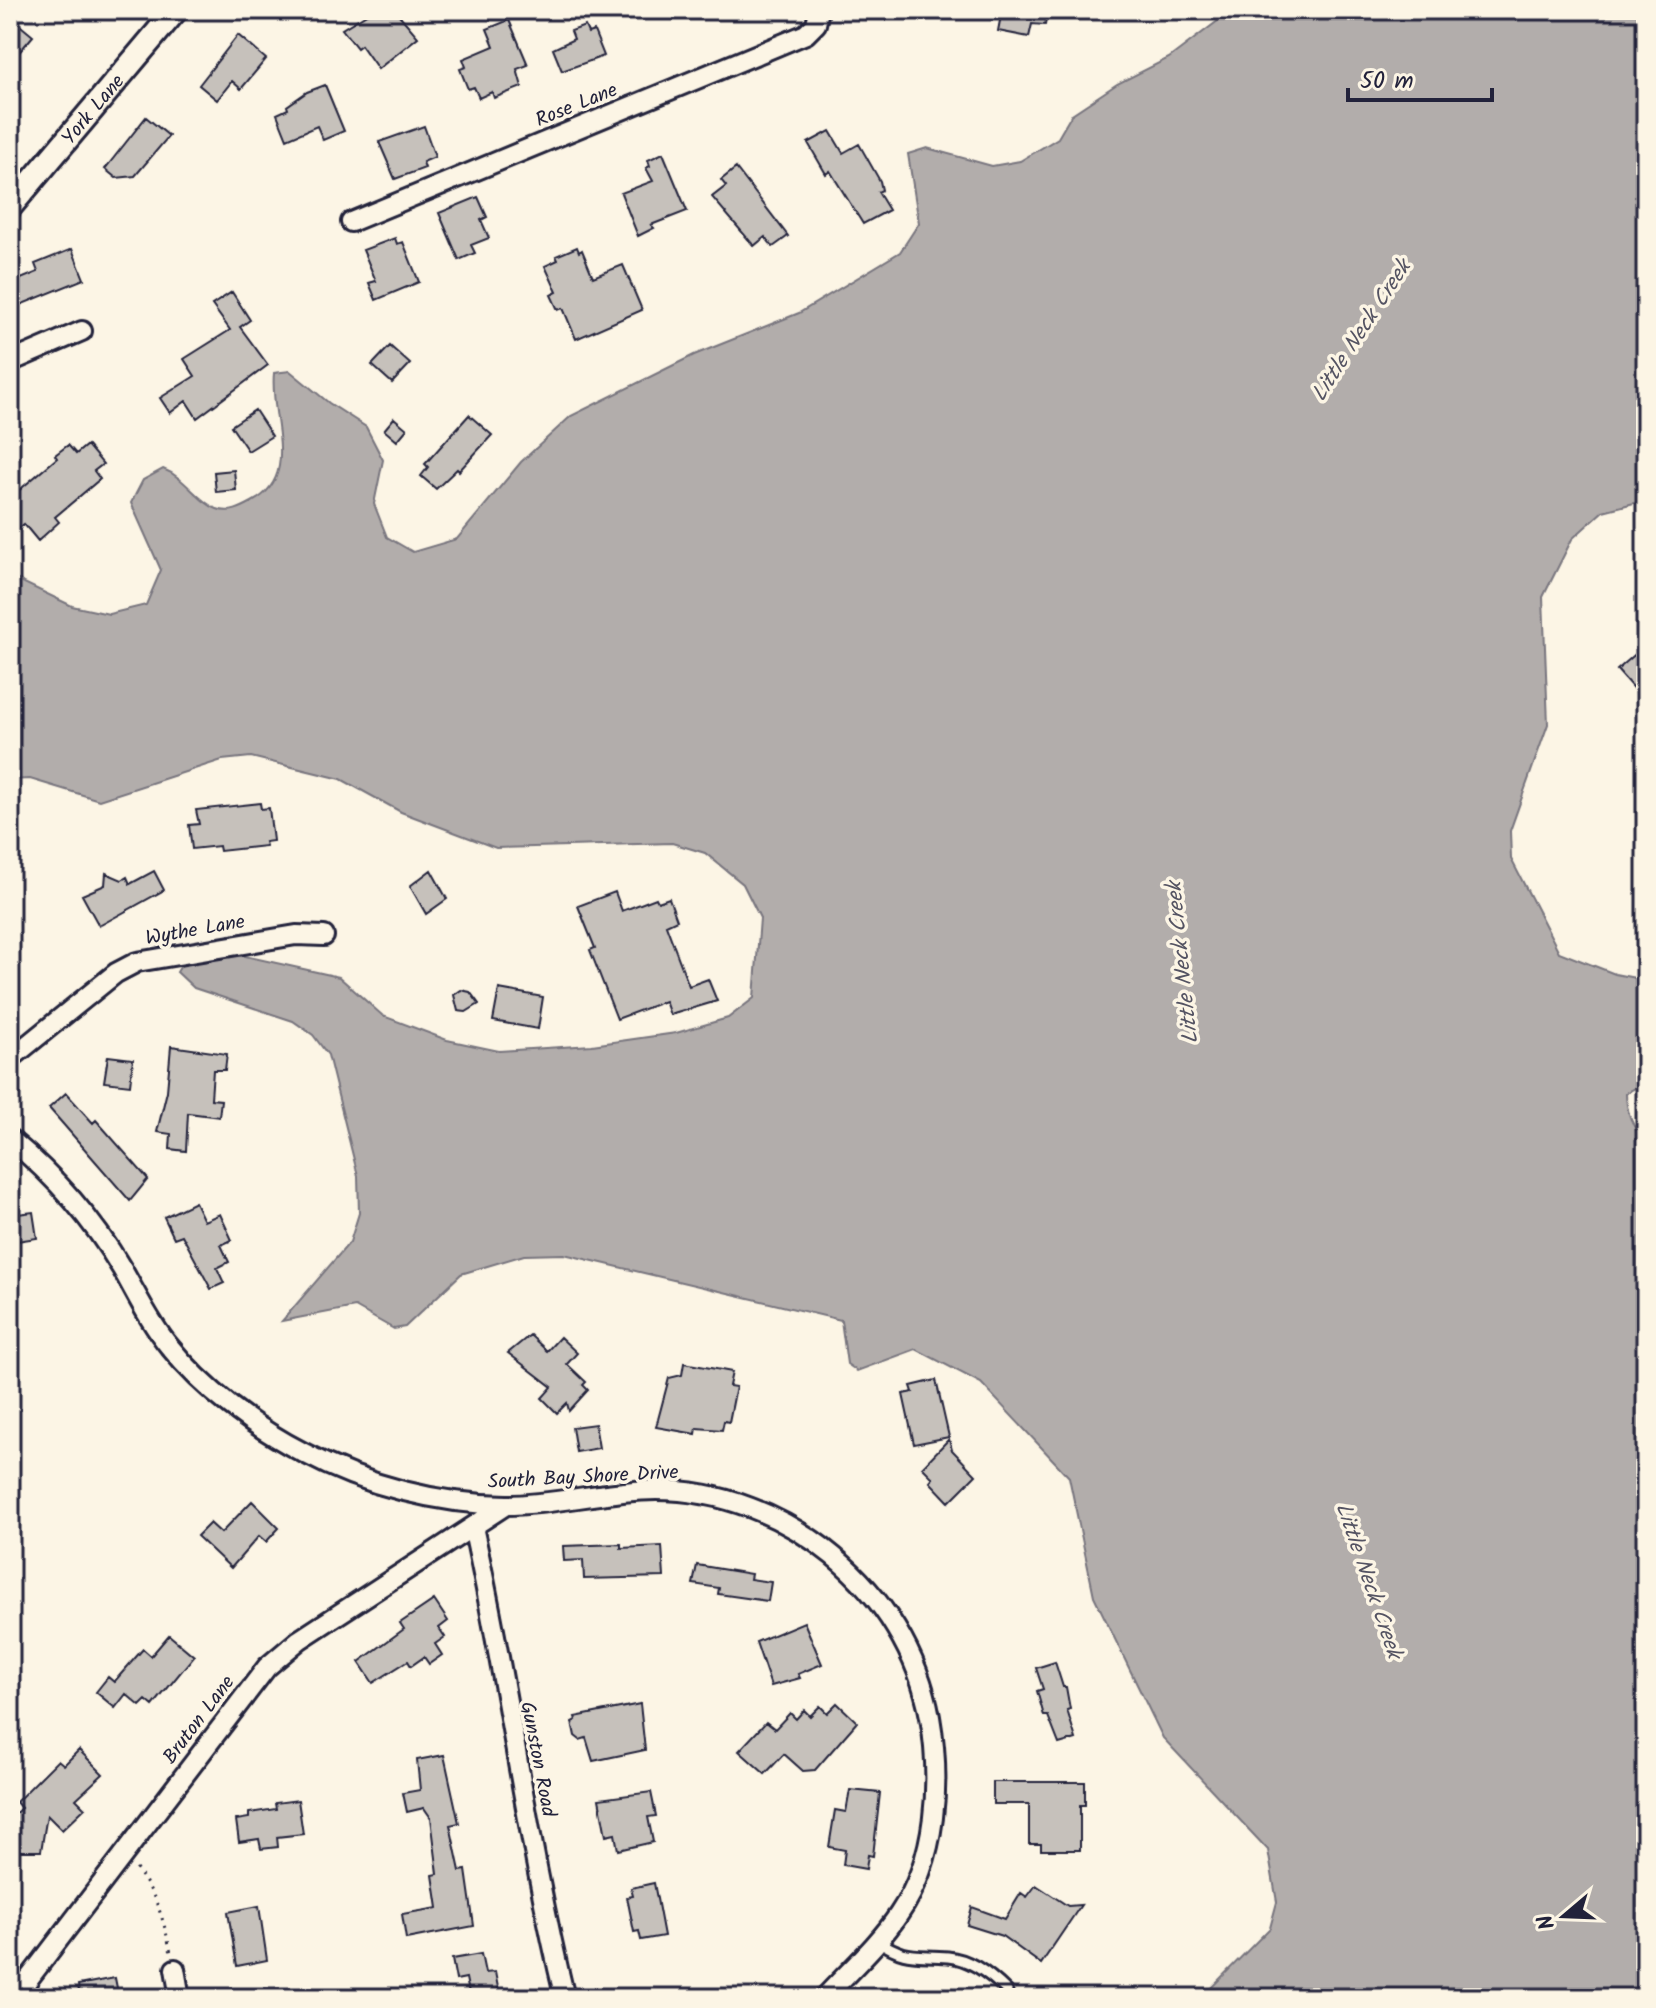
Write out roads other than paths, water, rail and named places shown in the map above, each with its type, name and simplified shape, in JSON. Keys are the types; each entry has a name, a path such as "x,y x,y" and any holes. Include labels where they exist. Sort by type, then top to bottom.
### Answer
{"street":[{"name":"York Lane","path":"10,207 176,10"},
{"name":"Rose Lane","path":"351,222 806,34 817,17"},
{"path":"10,362 82,331"},
{"name":"Wythe Lane","path":"10,1059 116,973 137,962 296,935 324,936"},
{"name":"South Bay Shore Drive","path":"10,1139 73,1197 167,1345 191,1373 225,1401 302,1453 420,1495 506,1505 658,1490 730,1500 795,1530 835,1557 866,1586 901,1637 916,1669 933,1738 935,1780 932,1823 920,1872 898,1915 824,1998"},
{"name":"Bruton Lane","path":"14,1998 267,1667 299,1640 506,1505"},
{"name":"Gunston Road","path":"473,1527 499,1651 520,1782 565,1998"},
{"path":"175,1969 180,1998"}],"lane":[{"path":"877,1940 908,1956 951,1957 963,1961 991,1977 1007,1991"}],"water":[{"name":"Little Neck Creek","path":"1219,10 1646,10 1646,500 1603,511 1572,539 1543,597 1548,724 1510,831 1511,859 1559,952 1615,974 1646,980 1646,1082 1626,1093 1631,1119 1646,1141 1646,1998 1201,1998 1270,1928 1277,1902 1268,1850 1163,1738 1094,1596 1069,1477 981,1383 916,1349 857,1371 847,1364 841,1320 564,1254 524,1255 461,1274 405,1327 394,1329 355,1307 282,1321 350,1242 359,1213 358,1176 328,1055 313,1035 293,1021 194,988 177,972 185,959 223,951 339,977 383,1016 447,1040 499,1051 592,1045 676,1033 728,1018 754,998 760,918 743,884 705,853 672,843 496,848 401,812 341,779 251,757 222,760 99,800 30,779 10,780 10,576 72,606 109,614 146,605 161,570 131,503 143,480 163,469 210,505 226,511 244,506 267,491 276,477 280,462 274,373 290,371 329,403 366,427 383,460 374,504 387,537 413,552 457,539 521,462 571,416 694,355 799,313 900,252 919,223 908,154 927,148 992,166 1020,161 1058,138 1072,114 1117,84 1169,58 1219,20"}]}
